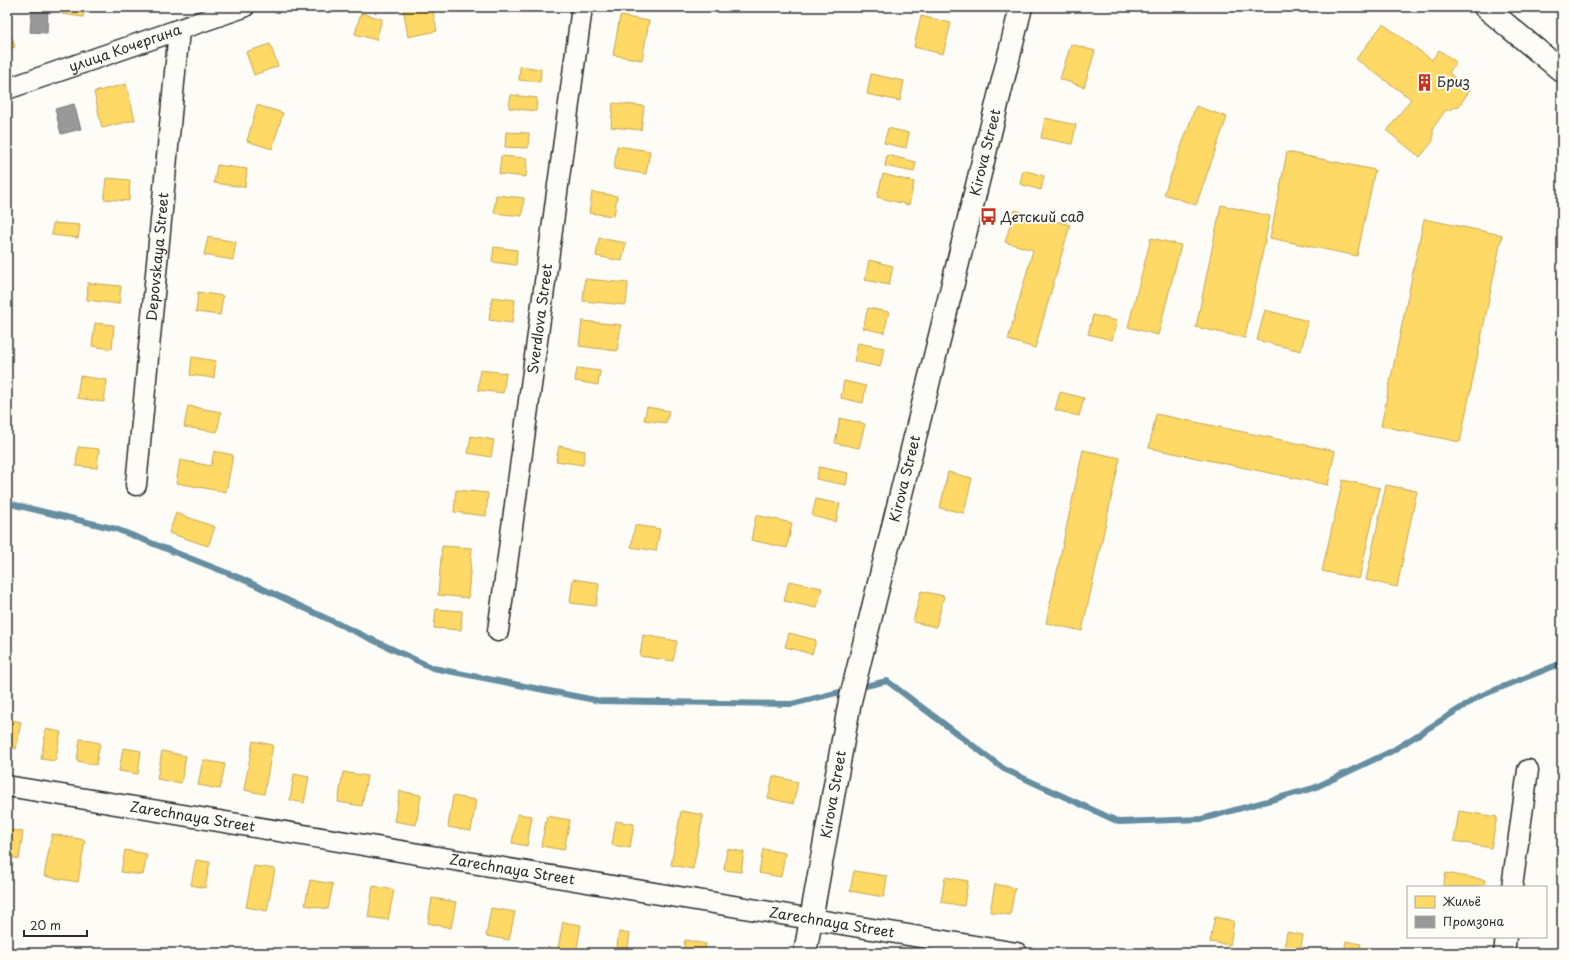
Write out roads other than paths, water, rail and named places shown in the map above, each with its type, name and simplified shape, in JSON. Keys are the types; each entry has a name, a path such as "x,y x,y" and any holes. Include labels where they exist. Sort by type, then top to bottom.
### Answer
{"street":[{"name":"улица Кочергина","path":"7,89 244,7"},
{"name":"Sverdlova Street","path":"498,631 582,7"},
{"name":"Kirova Street","path":"805,953 850,701 1021,7"},
{"path":"1485,7 1562,71"},
{"name":"Depovskaya Street","path":"136,485 179,30"},
{"path":"1512,886 1528,770"},
{"name":"Zarechnaya Street","path":"7,786 1017,953"},
{"path":"1504,953 1506,938"}],"waterway":[{"path":"7,503 116,529 240,578 433,668 600,701 792,704 848,690"},
{"path":"857,688 887,681 1004,769 1119,822 1202,819 1314,788 1392,751 1480,696 1562,663"}],"place":[{"name":"Бриз","path":"1424,82"},
{"name":"Детский сад","path":"988,217"}]}
